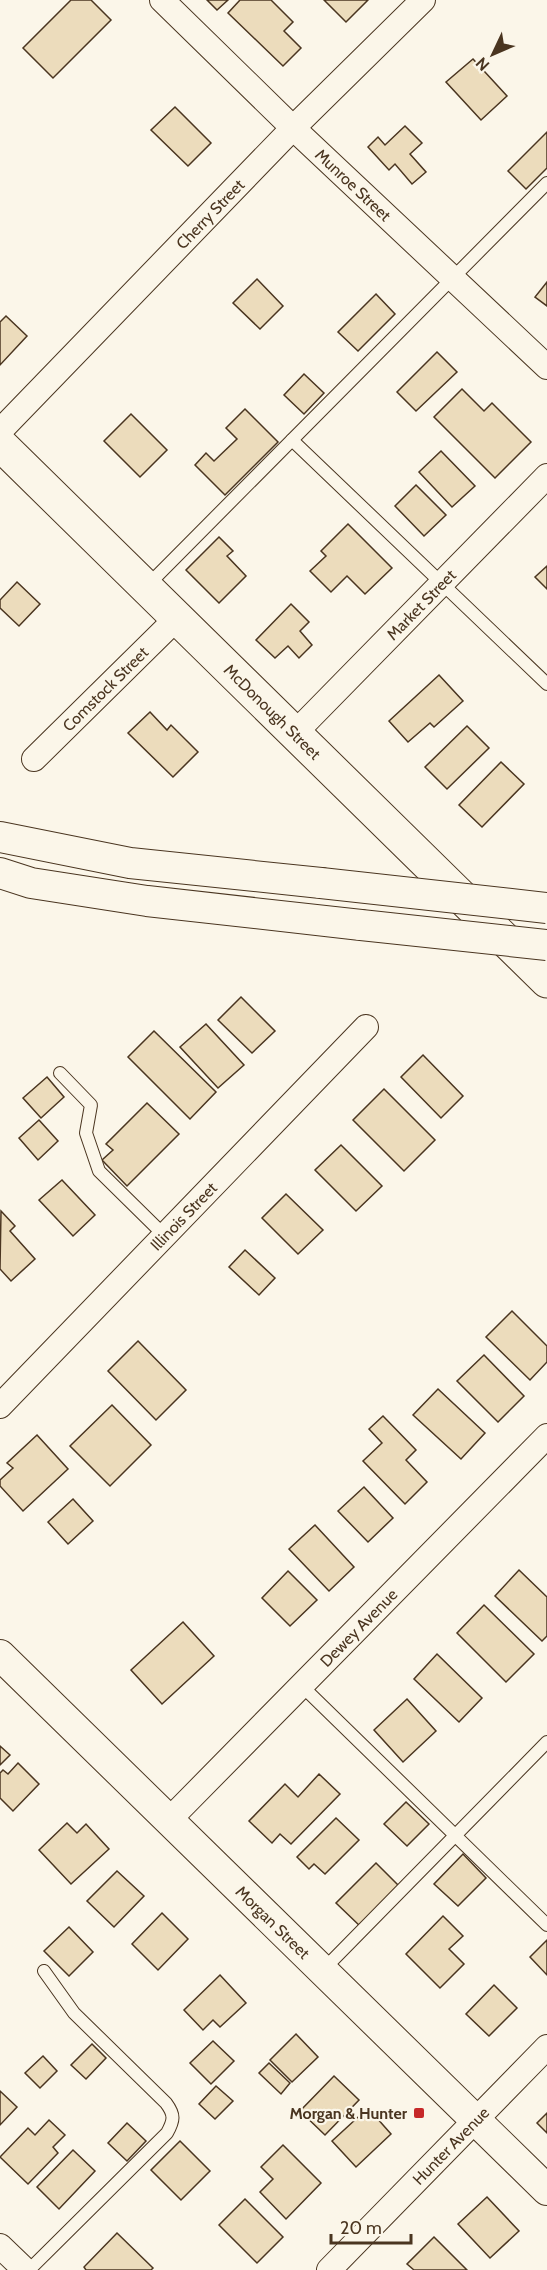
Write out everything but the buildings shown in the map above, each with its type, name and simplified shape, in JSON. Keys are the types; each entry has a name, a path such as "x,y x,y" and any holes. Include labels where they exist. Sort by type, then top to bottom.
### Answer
{"main road":[{"name":"McDonough Street","path":"0,444 547,981"}],"street":[{"name":"Munroe Street","path":"162,0 293,128 547,368"},
{"name":"Cherry Street","path":"0,431 293,128 423,0"},
{"name":"Market Street","path":"295,733 547,476"},
{"name":"Comstock Street","path":"34,759 177,618"},
{"path":"0,837 130,863 547,908"},
{"path":"0,873 31,883 147,901 547,945"},
{"name":"Illinois Street","path":"0,1406 366,1027"},
{"name":"Dewey Avenue","path":"169,1820 547,1436"},
{"name":"Morgan Street","path":"0,1655 547,2190"},
{"name":"Hunter Avenue","path":"329,2270 547,2047"},
{"path":"0,2246 27,2270"}],"lane":[{"path":"146,587 547,183"},
{"path":"292,440 547,684"},
{"path":"60,1073 91,1105 86,1133 99,1171 164,1235"},
{"path":"302,1686 547,1925"},
{"path":"322,1970 547,1742"},
{"path":"27,2270 167,2133 173,2122 173,2113 166,2103 74,2013 44,1971"}],"place":[{"name":"Morgan & Hunter","path":"419,2113"}]}
